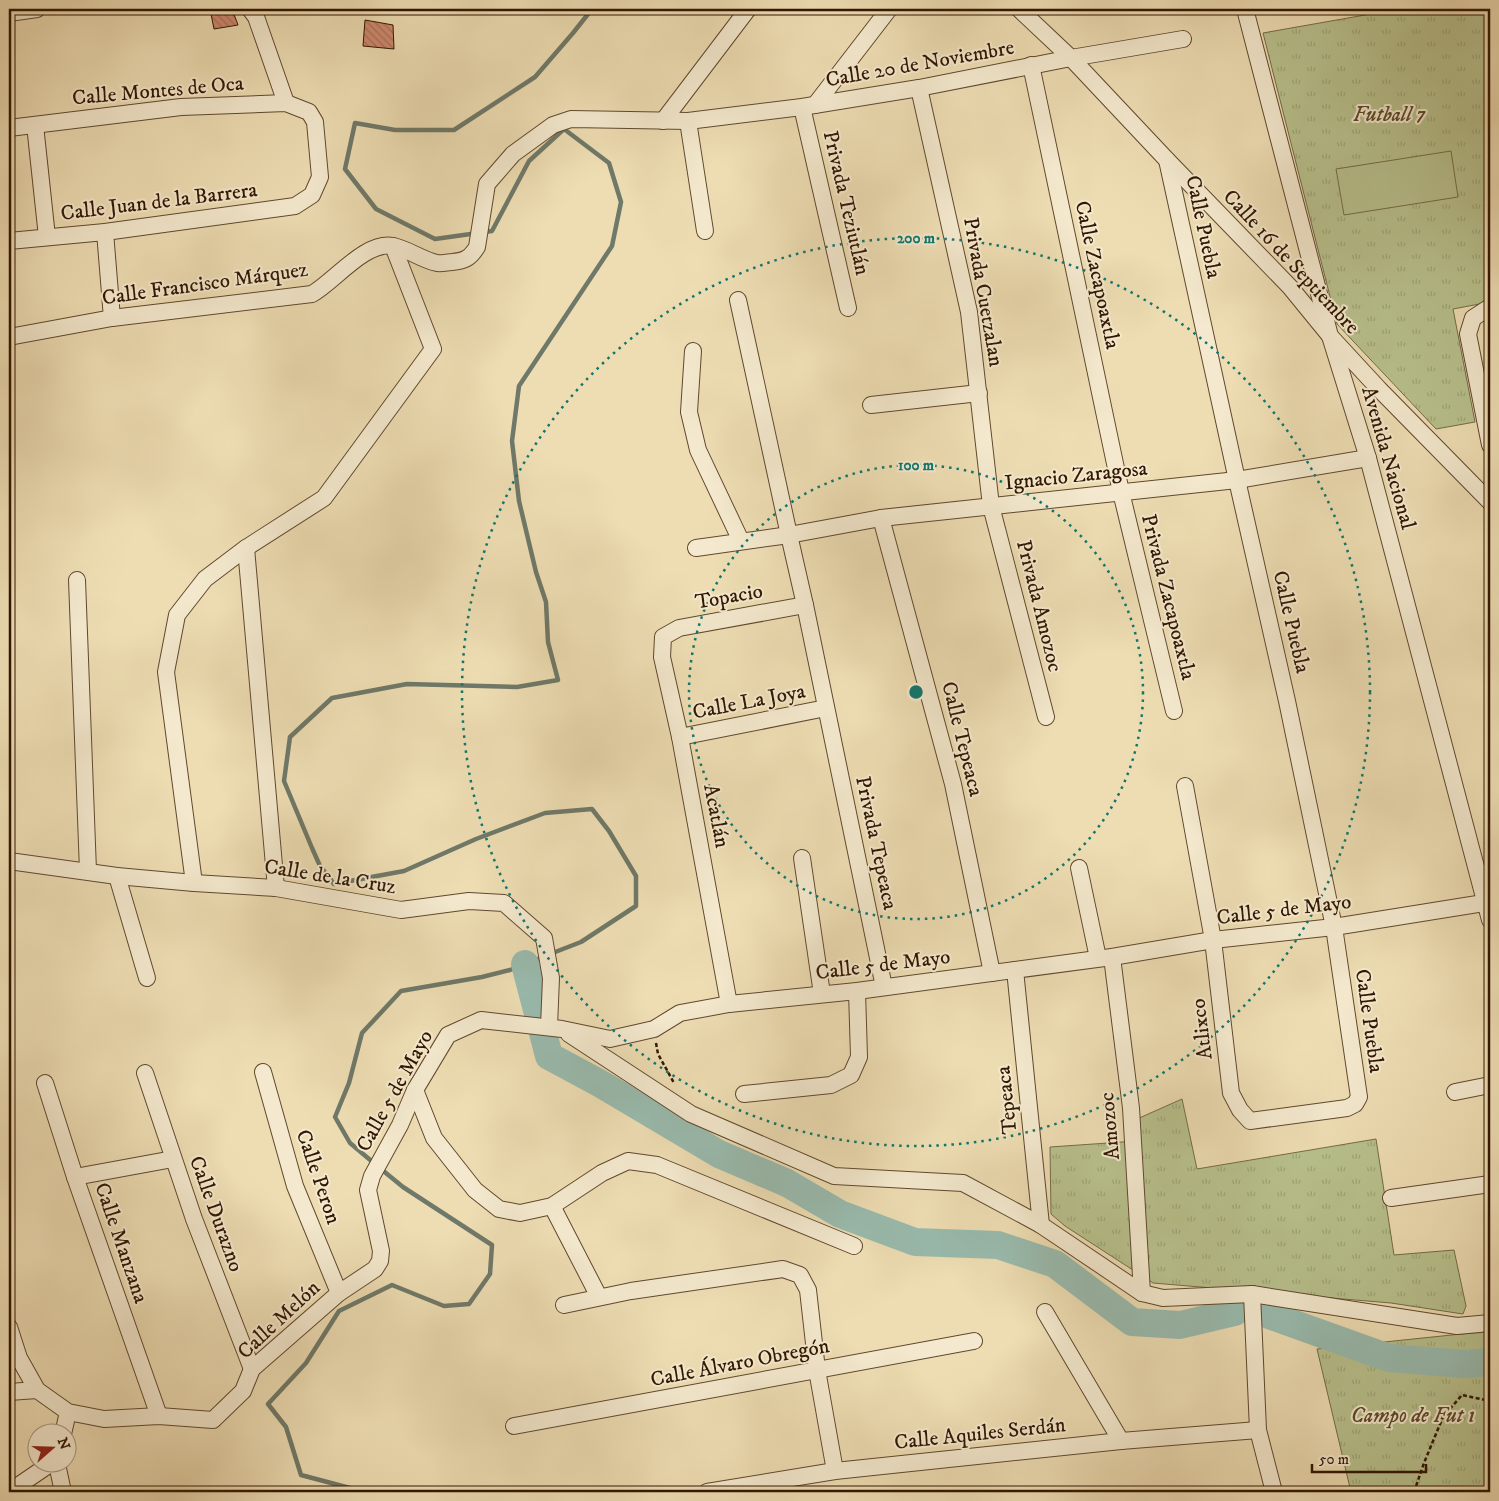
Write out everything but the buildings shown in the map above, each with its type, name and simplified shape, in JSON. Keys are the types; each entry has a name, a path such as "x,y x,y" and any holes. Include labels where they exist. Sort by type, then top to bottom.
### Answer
{"street":[{"path":"9,13 37,9"},
{"path":"250,9 256,17 286,103"},
{"path":"663,121 748,9"},
{"path":"809,106 890,9"},
{"name":"Calle 16 de Septiembre","path":"1018,9 1071,58 1290,287 1330,336 1379,389 1490,502"},
{"name":"Avenida Nacional","path":"1245,9 1330,336 1368,458 1488,902 1490,920"},
{"name":"Calle 20 de Noviembre","path":"393,246 437,263 464,261 477,247 487,184 513,154 553,125 571,119 688,121 809,106 919,88 1071,58 1184,39"},
{"name":"Calle Zacapoaxtla","path":"1031,66 1121,492"},
{"name":"Privada Cuetzalan","path":"919,88 969,312 991,506"},
{"name":"Calle Montes de Oca","path":"9,128 182,107 286,103 309,112 315,122 320,176 312,195"},
{"name":"Privada Teziutlán","path":"809,106 848,308"},
{"path":"688,121 705,231"},
{"path":"34,125 47,237"},
{"name":"Calle Puebla","path":"1167,160 1237,480 1288,701 1334,927 1359,1097 1355,1104 1347,1108 1250,1121 1240,1110"},
{"name":"Calle Juan de la Barrera","path":"9,240 105,232 295,206 312,195"},
{"path":"105,232 112,318"},
{"path":"194,883 166,672 177,615 206,579 246,548 324,498 433,349 393,246"},
{"name":"Calle Francisco Márquez","path":"9,337 112,318 312,294 321,289 366,252 378,247 393,246"},
{"path":"738,300 826,708"},
{"path":"1490,307 1473,318 1468,334 1490,445"},
{"path":"693,351 690,412 698,450 741,541"},
{"path":"871,406 978,393"},
{"name":"Ignacio Zaragosa","path":"696,548 788,535 882,518 1237,480 1368,458"},
{"name":"Privada Zacapoaxtla","path":"1121,492 1174,711"},
{"name":"Privada Amozoc","path":"991,506 1046,717"},
{"name":"Calle Tepeaca","path":"882,518 952,784 992,973"},
{"path":"246,548 276,888"},
{"path":"77,580 88,871"},
{"name":"Topacio","path":"663,637 679,628 805,605"},
{"name":"Acatlán","path":"663,637 662,657 680,737 729,1004"},
{"name":"Calle La Joya","path":"680,737 826,708"},
{"name":"Privada Tepeaca","path":"826,708 884,987"},
{"name":"Atlixco","path":"1185,786 1213,940 1231,1093 1240,1110"},
{"path":"802,858 822,994"},
{"name":"Calle de la Cruz","path":"9,861 117,876 276,888 401,910 469,901 504,903 544,938 551,978 548,1027"},
{"name":"Amozoc","path":"1080,868 1105,958 1131,1108 1142,1293"},
{"path":"117,876 147,978"},
{"name":"Calle 5 de Mayo","path":"372,1176 400,1125 414,1090 448,1035 481,1020 548,1027 610,1039 654,1029 680,1013 729,1004 857,991 1105,958 1213,940 1334,927 1488,902"},
{"name":"Tepeaca","path":"1015,970 1041,1225"},
{"path":"744,1094 831,1085 851,1074 859,1057 857,991"},
{"path":"548,1027 691,1114 834,1176 963,1183 1041,1225 1142,1293 1164,1298 1252,1294 1457,1326 1490,1323"},
{"name":"Calle Peron","path":"264,1072 295,1186 339,1292"},
{"name":"Calle Durazno","path":"145,1073 194,1219 252,1369"},
{"name":"Calle Manzana","path":"45,1083 75,1177 160,1416"},
{"path":"1455,1092 1490,1085"},
{"path":"414,1090 434,1138 475,1190 499,1209 520,1213 552,1206 602,1172 628,1161 657,1165 854,1246"},
{"path":"75,1177 173,1159"},
{"name":"Calle Melón","path":"68,1412 104,1419 160,1416 213,1420 243,1391 252,1369 339,1292 375,1269 380,1261 382,1251 368,1190 372,1176"},
{"path":"1391,1198 1490,1184"},
{"path":"552,1206 598,1298"},
{"path":"564,1305 783,1269 800,1275 808,1290 818,1370 835,1471"},
{"path":"1252,1294 1258,1430 1274,1492"},
{"path":"1045,1312 1121,1441"},
{"path":"9,1328 19,1358 37,1390 68,1412 65,1424"},
{"name":"Calle Álvaro Obregón","path":"514,1426 974,1341"},
{"path":"9,1392 37,1390"},
{"name":"Calle Aquiles Serdán","path":"707,1492 835,1471 1121,1441 1258,1430"},
{"path":"9,1492 35,1474"},
{"path":"59,1474 63,1492"}],"path":[{"path":"654,1029 658,1054 677,1088"},
{"path":"1414,1492 1443,1417 1462,1395 1490,1401"}],"green space":[{"name":"Futball 7","path":"1399,9 1490,9 1490,302 1453,309 1475,422 1436,429 1337,324 1263,33"},
{"path":"1451,151 1458,197 1344,215 1336,169"},
{"path":"1182,1099 1197,1169 1376,1139 1394,1255 1454,1250 1466,1306 1463,1314 1391,1303 1153,1283 1065,1226 1051,1214 1050,1147 1137,1141 1137,1119"},
{"name":"Campo de Fut 1","path":"1490,1331 1490,1492 1351,1492 1317,1349"}],"waterway":[{"path":"550,954 581,942 636,906 636,876 609,831 592,809 545,813 476,839 404,871 334,884 320,866 284,781 290,737 332,698 407,684 517,687 558,680 548,642 546,602 536,572 519,501 512,441 519,386 612,246 621,202 609,163 564,129 529,161 492,231 435,239 376,209 345,169 355,123 395,130 454,130 535,77 592,9"},
{"path":"375,1164 350,1143 335,1117 349,1083 362,1033 401,991 482,977 510,970 543,957"},
{"path":"525,964 549,1056 601,1084 719,1154 787,1183 840,1214 915,1242 998,1245 1055,1264 1132,1322 1180,1325 1235,1312"},
{"path":"365,1492 301,1475 286,1427 268,1404 306,1363 339,1311 392,1285 444,1306 469,1304 490,1274 492,1245 403,1187 381,1169"},
{"path":"1269,1315 1389,1358 1465,1364 1490,1362"}]}
